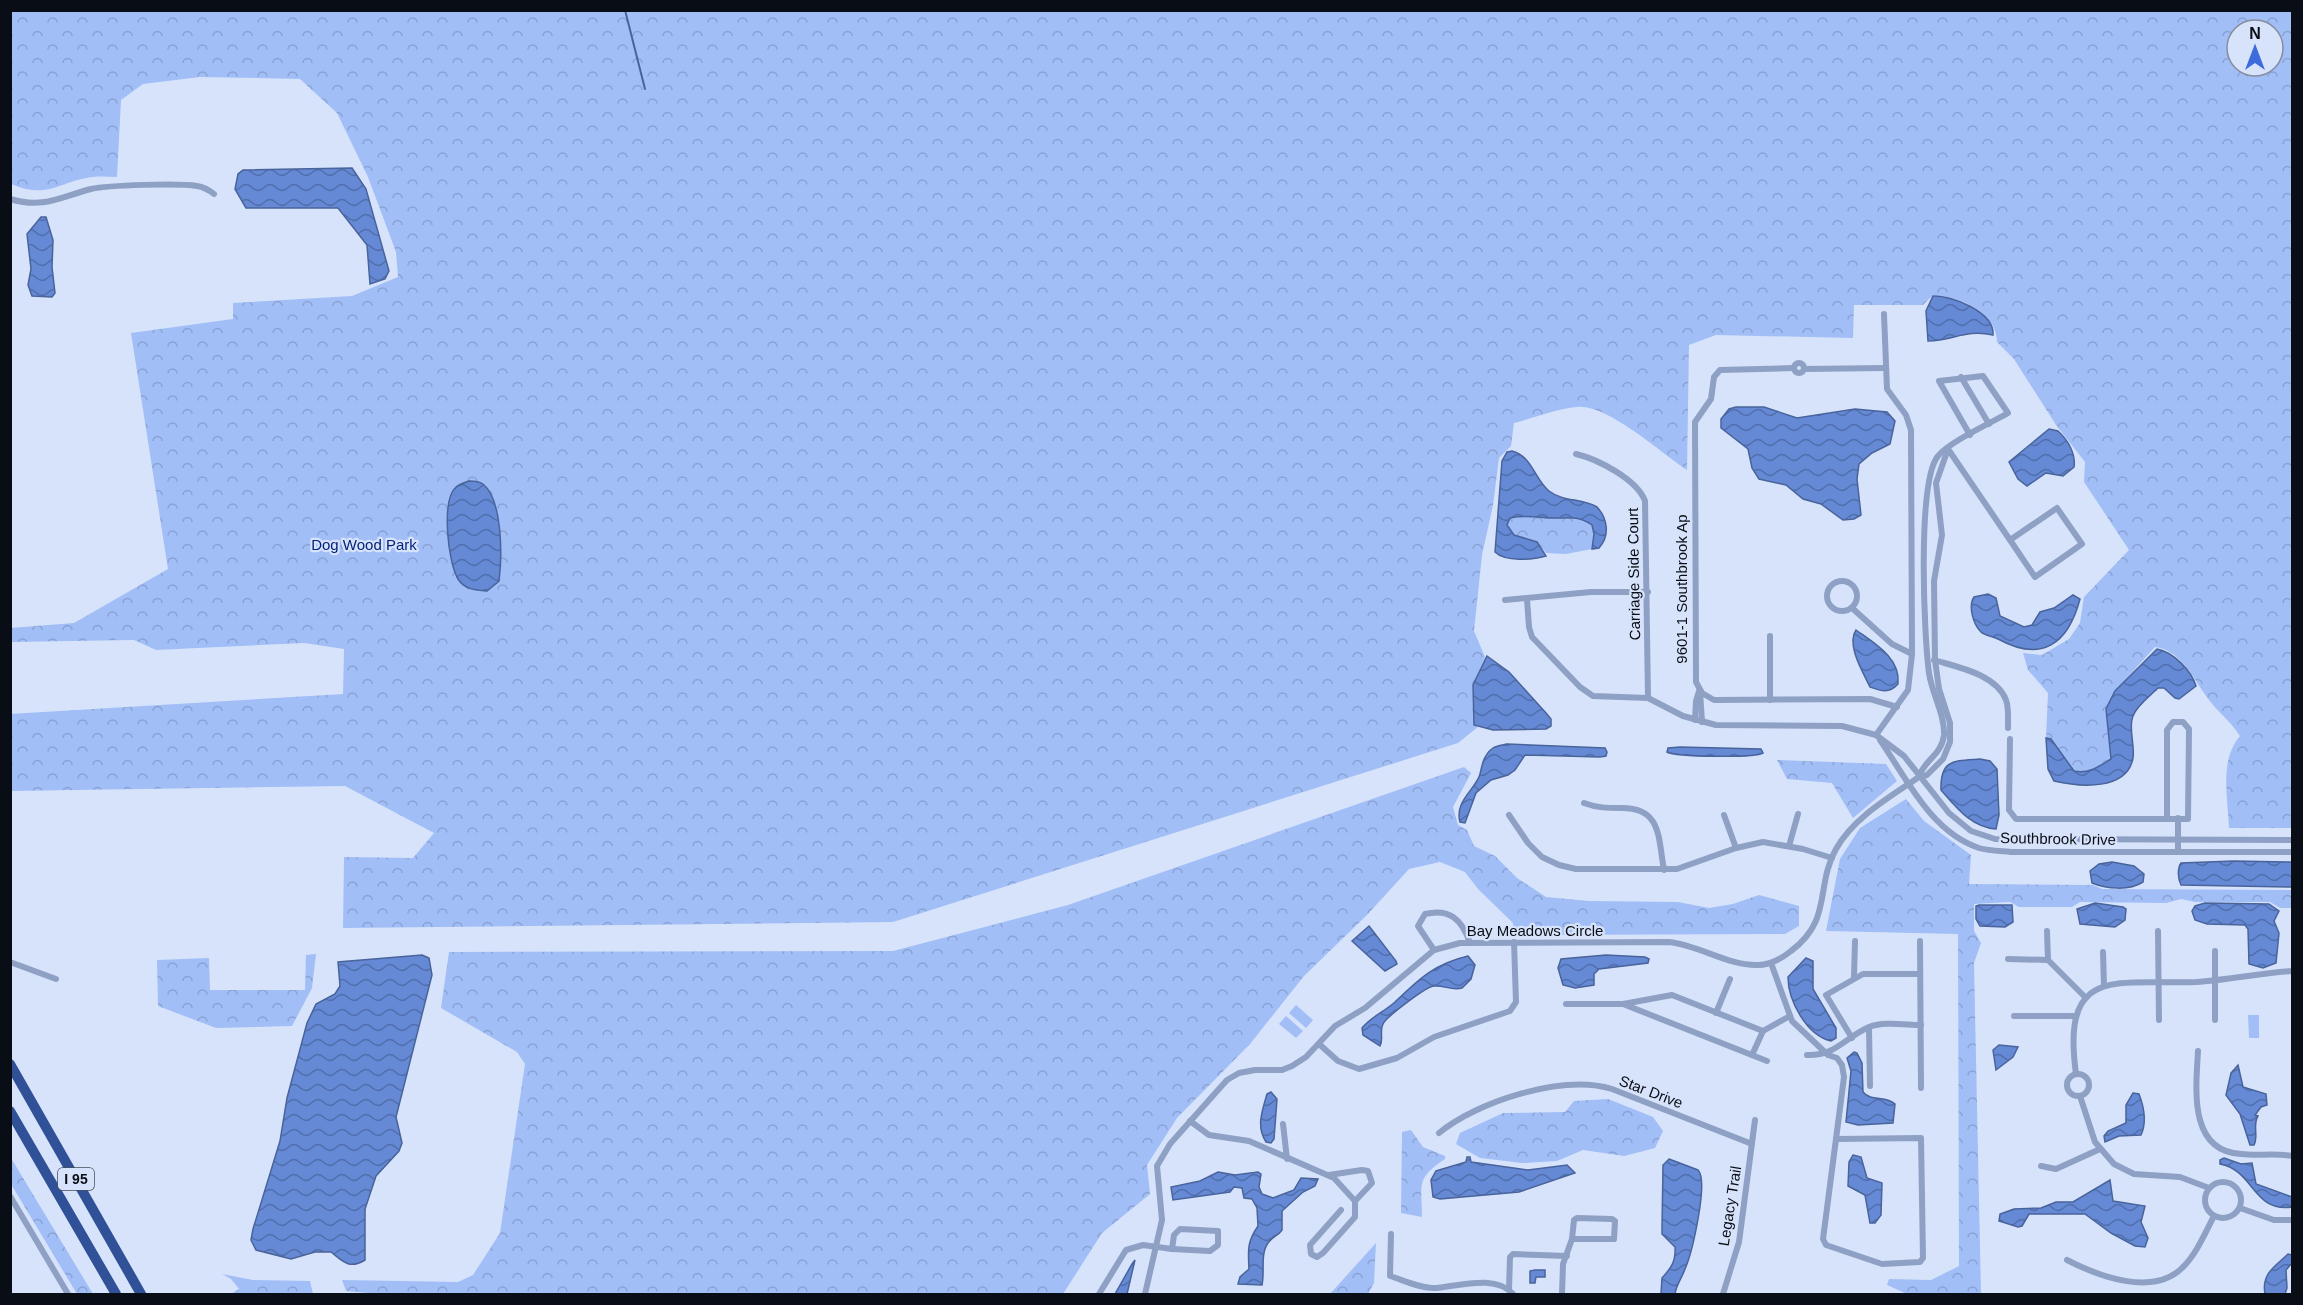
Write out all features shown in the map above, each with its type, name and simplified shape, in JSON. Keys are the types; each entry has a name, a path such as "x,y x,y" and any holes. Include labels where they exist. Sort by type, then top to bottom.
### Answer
{"highway":[{"name":"I 95","path":"10,1064 141,1294"},
{"name":"I 95","path":"10,1111 116,1294"}],"street":[{"path":"10,199 42,204 92,189 132,186 191,185 214,194"},
{"path":"1876,735 1910,685 1912,654 1911,430 1906,415 1892,399 1887,389 1884,314"},
{"name":"9601-1 Southbrook Ap","path":"1698,721 1700,690 1695,671 1695,422 1711,399 1714,377 1720,370 1794,368 1800,363 1804,369 1885,368"},
{"path":"1919,777 1921,770 1942,747 1944,733 1927,658 1923,534 1931,471 1940,453 1948,449 2008,412 1988,379 1978,375 1939,381 1970,435"},
{"path":"1961,377 1989,424"},
{"path":"1836,1139 1921,1138 1923,1258 1920,1262 1882,1264 1826,1245 1823,1239 1844,1071 1837,1058 1828,1054 1798,1028 1790,1016 1772,963 1796,948 1818,920 1832,858 1840,843 1857,822 1910,783 1927,775 1943,759 1950,742 1950,723 1939,689 1935,660 1934,580 1942,535 1938,514 1938,475 1948,449"},
{"path":"1948,449 2010,540 2036,577 2082,544 2057,508 2010,540"},
{"name":"Carriage Side Court","path":"1576,454 1601,463 1642,494 1646,509 1648,698"},
{"path":"1925,514 1938,514"},
{"path":"1847,582 1855,588 1857,598 1852,608 1838,611 1830,606 1827,592 1832,584 1847,582"},
{"path":"1505,600 1591,592 1648,592"},
{"name":"Southbrook Drive","path":"1527,599 1532,637 1587,693 1603,697 1648,698 1698,721 1733,726 1842,726 1876,735 1904,756 1949,813 1971,831 1995,839 2292,840"},
{"path":"1852,608 1892,644 1912,654"},
{"path":"1770,636 1770,700"},
{"path":"1927,658 1981,677 1996,686 2006,702 2008,728"},
{"path":"1700,690 1714,700 1870,699 1897,707"},
{"path":"2010,739 2009,810 2013,817 2167,819 2178,818 2188,819 2188,729 2178,721 2173,722 2167,730 2167,819"},
{"name":"Southbrook Drive","path":"1876,735 1934,818 1962,839 1980,848 2012,852 2292,852"},
{"path":"1584,803 1597,808 1635,808 1648,813 1655,825 1664,870"},
{"path":"1790,846 1798,814"},
{"path":"1509,815 1535,850 1559,865 1576,869 1664,870 1684,867 1763,842 1790,846 1832,858"},
{"path":"1724,815 1736,849"},
{"path":"2178,818 2178,851"},
{"path":"2011,840 2012,852"},
{"path":"1434,950 1418,926 1425,914 1438,910 1448,913 1455,920 1467,935 1470,943"},
{"path":"2048,931 2048,960"},
{"path":"2158,931 2159,1020"},
{"path":"1854,977 1855,941"},
{"path":"1920,941 1922,1088"},
{"path":"1319,1044 1338,1061 1359,1069 1397,1058 1434,1037 1510,1011 1516,1002 1514,942"},
{"name":"Bay Meadows Circle","path":"1145,1294 1162,1215 1156,1180 1157,1166 1170,1144 1231,1078 1245,1071 1282,1070 1292,1066 1319,1044 1335,1026 1365,1008 1434,950 1452,944 1470,943 1669,942 1695,947 1741,964 1772,963"},
{"path":"2215,951 2215,1020"},
{"path":"2103,952 2104,986"},
{"path":"2008,959 2048,960 2086,998"},
{"path":"10,962 56,979"},
{"path":"2076,1074 2073,1026 2076,1016 2086,998 2104,986 2127,981 2215,981 2292,971"},
{"path":"1852,1038 1827,995 1854,977 1863,974 1920,974"},
{"path":"1716,1013 1730,979"},
{"path":"1566,1004 1623,1004 1665,994 1763,1031"},
{"path":"1623,1004 1767,1061"},
{"path":"1752,1055 1763,1031 1790,1016"},
{"path":"2014,1016 2076,1016"},
{"path":"1806,1055 1828,1054 1869,1028 1921,1025"},
{"path":"1869,1028 1870,1086"},
{"path":"2198,1051 2196,1085 2198,1114 2209,1139 2230,1152 2292,1156"},
{"path":"2076,1074 2085,1077 2089,1082 2086,1092 2080,1096 2070,1093 2067,1087 2070,1077 2076,1074"},
{"name":"Star Drive","path":"1439,1133 1459,1119 1529,1090 1546,1087 1598,1086 1612,1089 1752,1144"},
{"path":"2080,1096 2091,1133 2100,1149 2114,1164 2125,1171 2147,1176 2180,1177 2209,1188"},
{"name":"Legacy Trail","path":"1723,1294 1739,1242 1755,1120"},
{"path":"1190,1121 1209,1135 1249,1141 1326,1175 1341,1184 1355,1201 1355,1217 1323,1253 1317,1257 1311,1254 1310,1245 1341,1210"},
{"path":"1283,1124 1287,1159"},
{"path":"2041,1166 2056,1168 2100,1149"},
{"path":"1326,1175 1368,1171 1372,1183 1355,1201"},
{"path":"2222,1181 2233,1184 2241,1193 2240,1208 2228,1218 2214,1216 2205,1203 2209,1188 2222,1181"},
{"path":"10,1196 68,1294"},
{"path":"2240,1208 2274,1220 2292,1220"},
{"path":"2067,1260 2108,1277 2126,1281 2158,1281 2182,1269 2214,1216"},
{"path":"1562,1294 1563,1264 1572,1239 1574,1220 1576,1218 1615,1221 1614,1239 1572,1239"},
{"path":"1099,1294 1126,1250 1137,1245 1172,1249 1210,1251 1218,1245 1218,1230 1180,1229 1173,1235 1172,1249"},
{"path":"1391,1234 1389,1276 1437,1291 1448,1284 1489,1283 1511,1292 1510,1257 1513,1254 1567,1256"}],"green space":[{"name":"Dog Wood Park","path":"11,11 2292,11 2292,828 2229,828 2227,768 2233,746 2240,736 2208,699 2184,664 2164,649 2155,647 2115,691 2106,709 2111,759 2089,771 2074,771 2051,739 2046,738 2048,693 2028,670 2023,653 2042,655 2069,639 2080,623 2084,597 2129,550 2084,482 2085,462 2056,425 2014,359 1997,342 1991,322 1984,314 1965,303 1933,295 1923,305 1854,305 1853,338 1716,335 1689,345 1687,470 1619,421 1590,408 1569,408 1514,423 1511,446 1499,458 1493,505 1482,555 1474,631 1485,657 1473,685 1474,725 1478,727 1458,743 893,922 343,928 344,857 413,858 434,833 345,786 11,791 10,714 343,694 344,649 304,643 156,650 134,640 11,642 10,628 74,623 168,569 131,333 233,319 233,303 352,296 398,277 396,252 368,177 337,113 300,79 200,77 143,84 121,100 117,177 81,179 45,190 11,184"},
{"path":"1536,515 1578,519 1592,525 1594,534 1592,549 1566,554 1546,553 1537,542 1514,535 1507,525 1510,518"},
{"path":"1777,760 1886,764 1897,781 1853,818 1832,783 1787,779"},
{"path":"1464,767 1471,773 1453,807 1458,825 1467,830 1474,846 1495,856 1517,878 1546,897 1589,901 1678,902 1709,908 1733,904 1759,895 1799,906 1799,926 1785,934 1514,935 1513,923 1478,889 1465,872 1440,862 1409,869 1367,915 1304,976 1250,1044 1177,1118 1147,1165 1150,1194 1102,1233 1063,1294 380,1294 346,1291 342,1280 458,1282 473,1275 500,1233 525,1064 517,1052 441,1008 449,952 893,951 1068,905"},
{"path":"1906,799 1924,821 1971,855 1969,884 2093,885 2102,889 2292,890 2292,908 2280,908 2270,902 2195,902 2181,899 2166,903 2080,902 2072,907 2019,907 2010,902 1974,904 1974,931 1981,943 1974,963 1981,1294 1907,1294 1887,1285 1889,1279 1931,1280 1959,1266 1958,934 1826,931 1840,859 1860,828"},
{"path":"316,954 312,988 292,1026 216,1028 158,1006 157,960 209,958 210,990 305,990 306,955"},
{"path":"1296,1005 1313,1020 1306,1028 1289,1013"},
{"path":"2248,1015 2259,1015 2259,1038 2249,1038"},
{"path":"1286,1016 1303,1031 1296,1038 1279,1024"},
{"path":"1608,1099 1653,1117 1663,1131 1655,1148 1624,1156 1583,1150 1557,1161 1522,1163 1480,1158 1456,1144 1460,1133 1503,1113 1565,1112 1574,1101"},
{"path":"1411,1130 1423,1147 1445,1156 1445,1159 1429,1172 1422,1183 1422,1217 1401,1213 1402,1132"},
{"path":"11,1158 93,1294 77,1294 11,1184"},
{"path":"1376,1243 1374,1283 1368,1294 1330,1294"},
{"path":"222,1274 253,1280 310,1281 313,1294 231,1294 239,1289 231,1279"}],"water":[{"path":"352,168 366,189 389,271 385,279 370,284 367,245 338,208 246,208 235,189 238,174 243,170"},
{"path":"41,217 46,217 53,240 52,267 55,293 52,297 32,296 28,285 31,269 27,234"},
{"path":"1933,296 1950,298 1980,312 1992,327 1993,335 1975,333 1928,341 1926,311"},
{"path":"1764,407 1797,418 1855,409 1887,412 1895,421 1890,444 1872,453 1859,464 1857,479 1861,515 1854,519 1843,520 1821,504 1803,499 1786,485 1759,479 1752,468 1748,449 1721,428 1721,419 1729,409"},
{"path":"2049,429 2058,431 2068,443 2074,457 2074,467 2063,476 2046,473 2027,486 2018,479 2009,462"},
{"path":"1512,451 1529,463 1549,491 1560,497 1597,507 1604,517 1606,528 1605,538 1599,548 1592,549 1594,534 1592,525 1581,519 1530,516 1510,518 1507,525 1514,535 1537,542 1546,556 1512,559 1495,552 1502,461 1507,452"},
{"path":"469,481 482,483 490,492 498,516 501,544 499,581 487,591 471,589 461,583 451,560 447,518 451,494 456,487"},
{"path":"1988,594 1996,598 2000,616 2024,627 2032,625 2040,612 2054,608 2073,595 2080,599 2075,615 2060,638 2040,649 2028,649 2014,646 1978,629 1972,615 1972,601 1974,597"},
{"path":"1856,630 1891,659 1898,675 1898,684 1895,687 1885,691 1870,687 1854,651 1853,636"},
{"path":"2157,649 2181,663 2196,686 2179,699 2164,688 2158,688 2137,708 2131,726 2133,758 2129,769 2122,776 2101,784 2089,785 2054,781 2048,769 2046,738 2051,739 2074,771 2089,771 2111,759 2106,709 2115,691"},
{"path":"1487,656 1509,672 1551,719 1551,726 1546,729 1493,730 1474,725 1473,685"},
{"path":"1507,744 1605,748 1607,752 1606,756 1600,757 1525,755 1515,770 1508,775 1491,780 1476,793 1465,823 1460,822 1460,808 1478,779 1485,756 1493,748"},
{"path":"1668,748 1761,749 1763,753 1746,756 1715,756 1667,752"},
{"path":"1963,760 1990,761 1997,769 1999,815 1996,829 1972,821 1941,790 1941,780 1946,767"},
{"path":"2112,862 2134,866 2144,874 2143,882 2131,887 2118,888 2092,883 2090,871 2099,864"},
{"path":"2292,862 2292,887 2181,885 2179,880 2181,863"},
{"path":"2095,903 2123,907 2126,909 2125,920 2115,927 2080,924 2077,909"},
{"path":"2205,903 2269,904 2279,911 2274,921 2279,933 2276,963 2263,968 2249,964 2248,929 2245,925 2207,924 2195,920 2192,911 2195,906"},
{"path":"2012,905 2013,922 2005,927 1980,926 1976,919 1976,906"},
{"path":"1369,926 1396,961 1397,964 1385,971 1352,941"},
{"path":"422,955 429,958 432,975 396,1117 402,1143 399,1151 376,1176 365,1209 365,1260 350,1264 331,1252 315,1252 291,1259 256,1250 251,1240 253,1229 280,1141 287,1098 307,1023 316,1004 335,994 340,986 338,962"},
{"path":"1606,955 1649,959 1648,963 1599,969 1594,974 1594,985 1575,988 1563,985 1558,968 1561,959"},
{"path":"1468,956 1475,965 1471,979 1462,988 1434,986 1416,996 1383,1024 1380,1046 1363,1035 1362,1028 1366,1024 1428,973 1446,963"},
{"path":"1806,958 1813,961 1813,989 1836,1028 1836,1038 1831,1041 1814,1032 1806,1024 1791,996 1788,977"},
{"path":"1999,1045 2018,1047 2013,1057 1996,1070 1993,1050"},
{"path":"1854,1052 1857,1053 1862,1063 1863,1092 1870,1097 1891,1101 1895,1104 1893,1123 1858,1125 1846,1122 1851,1071 1847,1058"},
{"path":"2238,1065 2243,1087 2266,1094 2267,1105 2261,1107 2255,1115 2258,1116 2254,1145 2250,1145 2240,1114 2226,1095 2231,1073"},
{"path":"1271,1092 1277,1099 1274,1139 1271,1143 1266,1142 1261,1125 1267,1094"},
{"path":"2133,1093 2139,1094 2143,1109 2144,1125 2141,1135 2119,1136 2105,1142 2104,1136 2108,1131 2126,1123 2126,1105"},
{"path":"1853,1155 1861,1157 1867,1178 1882,1183 1881,1215 1875,1223 1870,1223 1865,1195 1848,1186 1849,1162"},
{"path":"1467,1157 1470,1157 1471,1162 1528,1170 1567,1165 1575,1173 1519,1192 1440,1199 1433,1197 1431,1180 1436,1171 1466,1162"},
{"path":"2224,1158 2241,1164 2252,1163 2256,1184 2292,1197 2292,1207 2269,1204 2240,1174 2220,1164 2220,1160"},
{"path":"1669,1159 1698,1170 1702,1188 1695,1234 1684,1272 1675,1294 1661,1294 1662,1278 1675,1257 1675,1247 1662,1234 1663,1165"},
{"path":"1218,1172 1235,1175 1258,1172 1261,1174 1259,1187 1262,1194 1273,1198 1294,1190 1301,1178 1318,1179 1315,1186 1303,1192 1282,1211 1282,1230 1270,1241 1264,1252 1262,1285 1238,1284 1240,1277 1249,1269 1249,1246 1258,1226 1257,1208 1252,1199 1244,1198 1242,1188 1234,1187 1230,1192 1173,1200 1171,1187 1200,1181"},
{"path":"2110,1180 2113,1201 2145,1206 2141,1222 2148,1238 2145,1247 2135,1246 2111,1233 2085,1214 2029,1214 2022,1226 2018,1227 1999,1221 2000,1214 2014,1209 2041,1208 2056,1202 2073,1202"},
{"path":"2288,1254 2292,1255 2292,1263 2286,1270 2285,1294 2265,1294 2267,1275"},
{"path":"1135,1260 1127,1294 1115,1294 1132,1264"},
{"path":"1545,1270 1545,1277 1536,1277 1535,1283 1530,1283 1530,1271"}],"waterway":[{"path":"625,10 645,89"}]}
